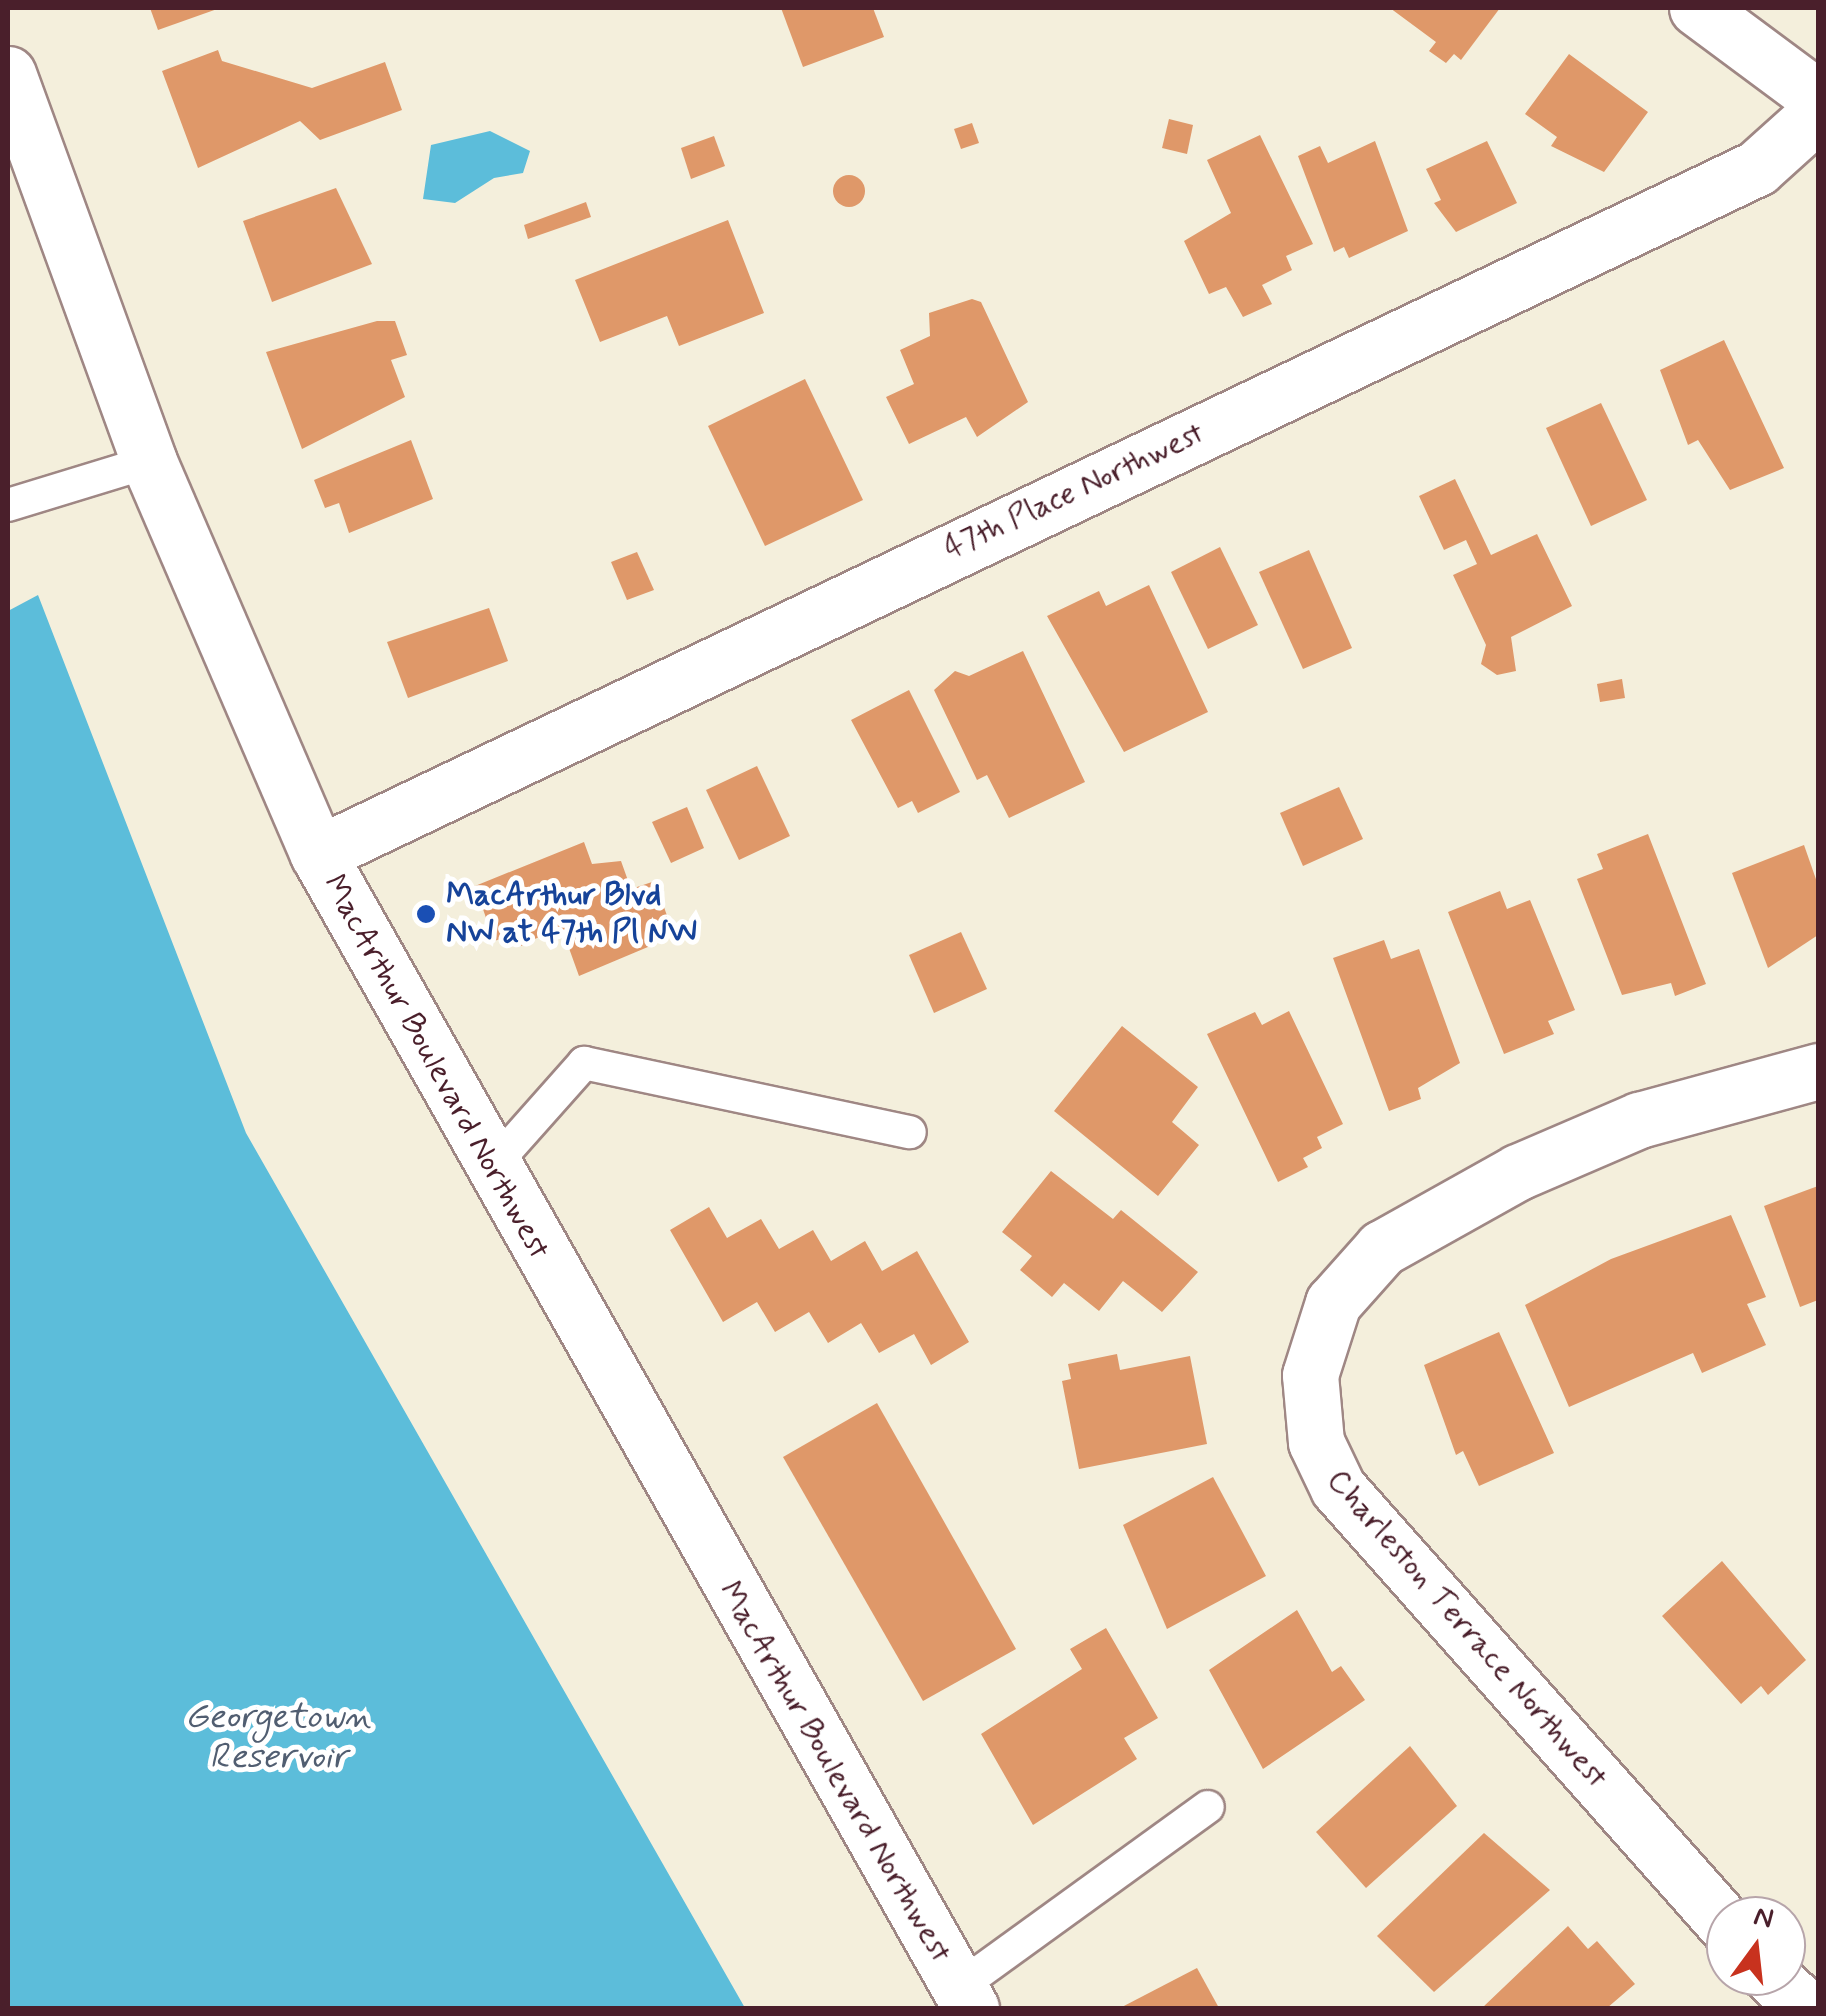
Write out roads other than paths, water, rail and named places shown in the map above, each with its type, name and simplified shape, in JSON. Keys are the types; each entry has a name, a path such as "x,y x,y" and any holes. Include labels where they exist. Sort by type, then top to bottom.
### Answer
{"street":[{"path":"1702,9 1818,98"},
{"name":"MacArthur Boulevard Northwest","path":"8,74 148,462 318,854 490,1168 965,1998"},
{"name":"47th Place Northwest","path":"318,854 1757,168 1818,113"},
{"name":"Charleston Terrace Northwest","path":"1706,1903 1338,1488 1316,1442 1310,1375 1333,1304 1382,1248 1518,1172 1639,1120 1818,1071"}],"lane":[{"path":"8,505 148,462"},
{"path":"490,1168 584,1064 910,1132"},
{"path":"965,1998 1208,1807"}],"water":[{"path":"490,131 530,151 523,173 494,178 455,203 423,199 431,145"},
{"name":"Georgetown Reservoir","path":"38,595 246,1133 745,2008 8,2008 8,611"}],"place":[{"name":"MacArthur Blvd NW at 47th Pl NW","path":"426,914"}]}
